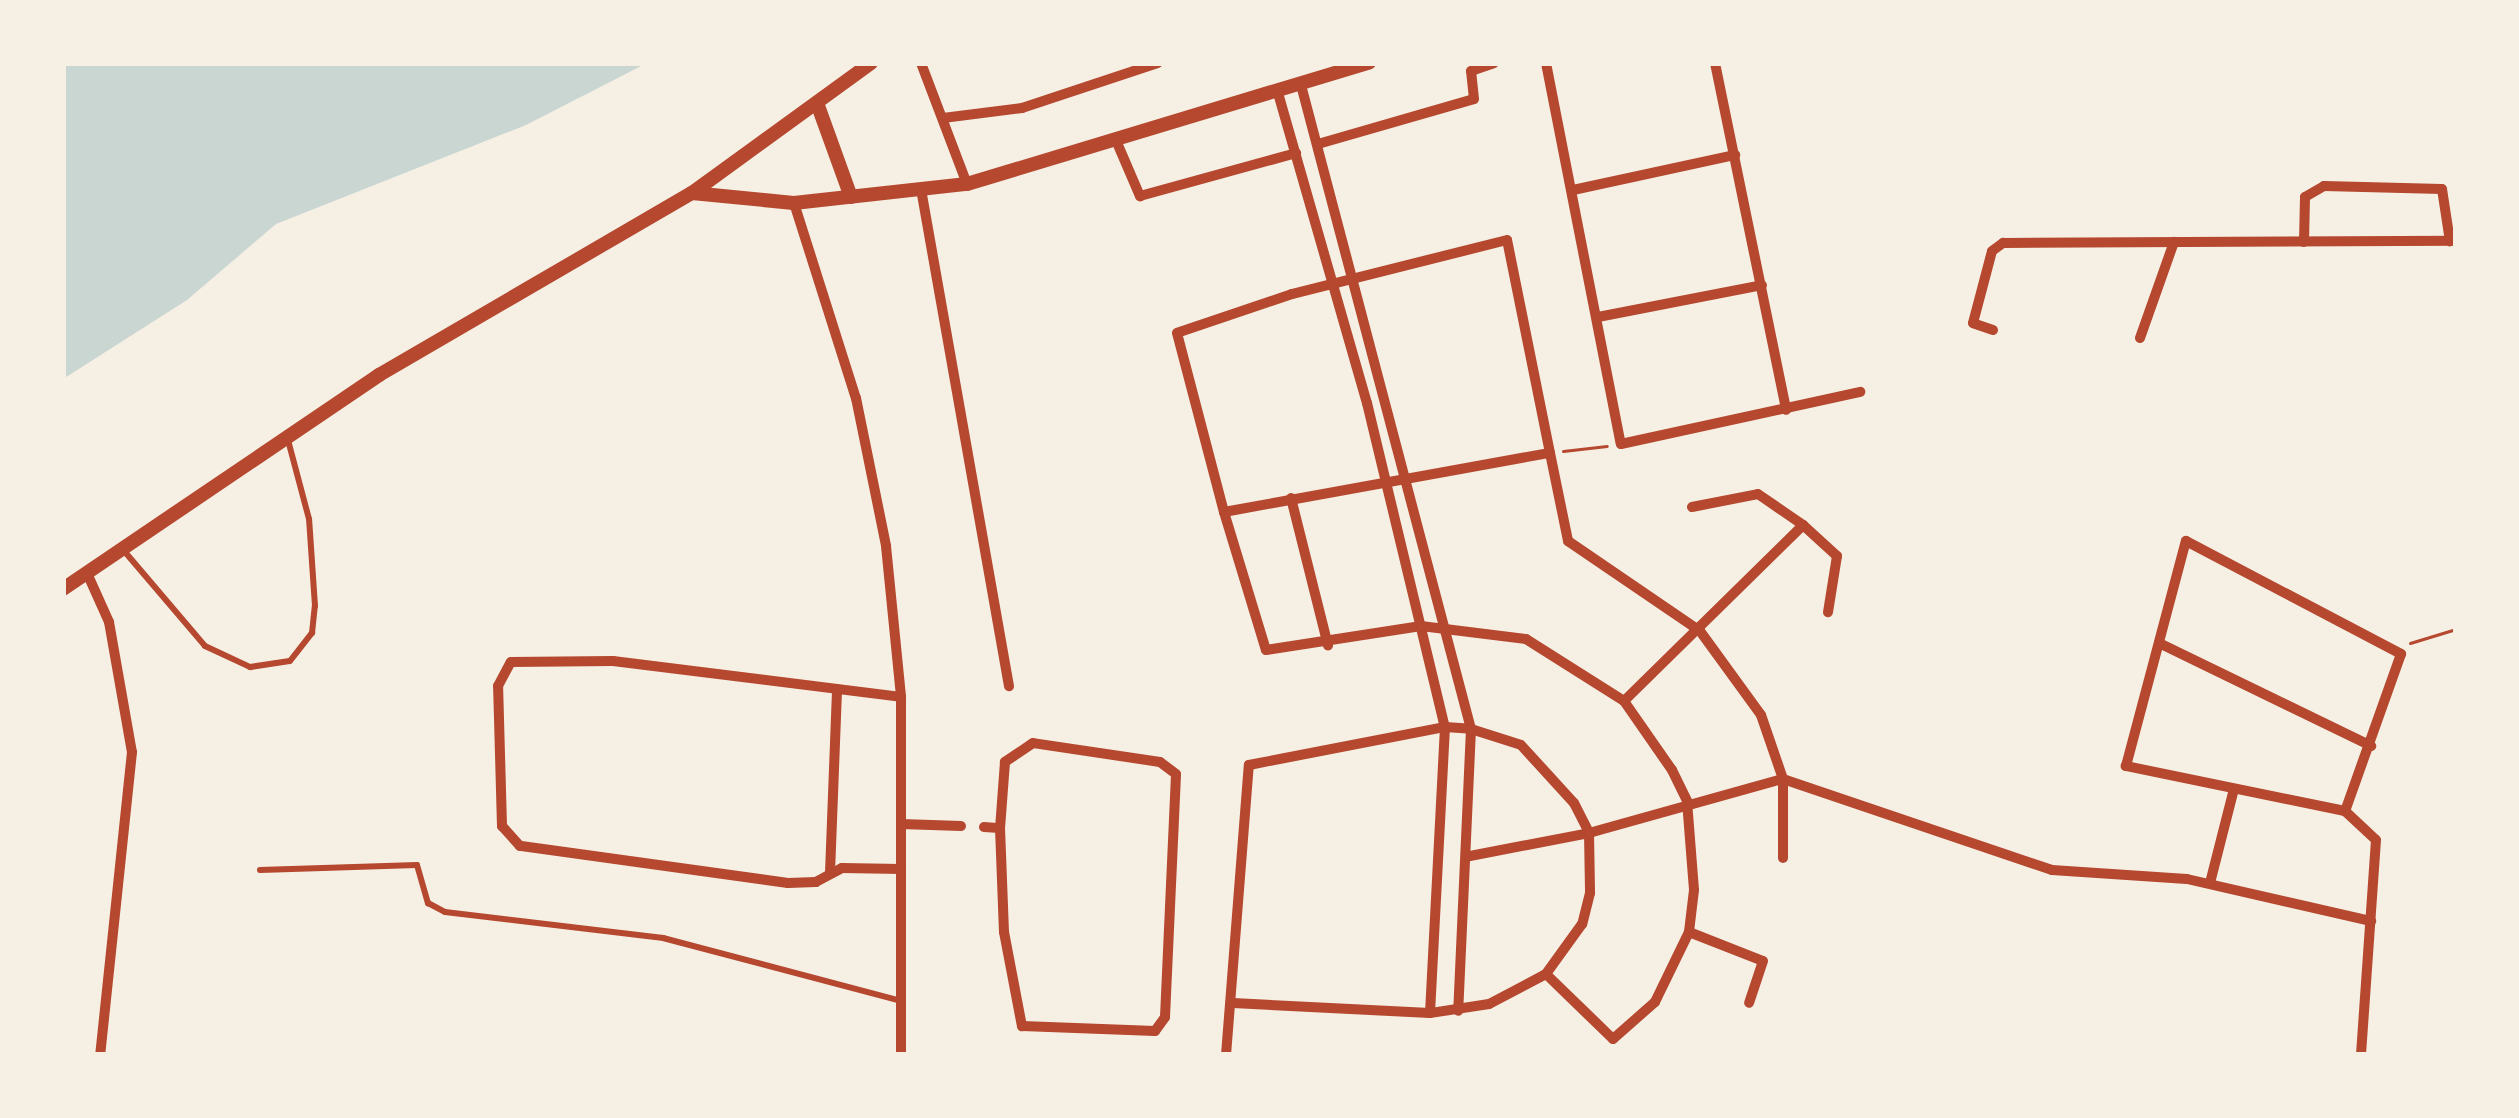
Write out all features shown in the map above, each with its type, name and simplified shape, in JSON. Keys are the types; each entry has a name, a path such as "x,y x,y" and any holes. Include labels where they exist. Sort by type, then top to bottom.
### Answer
{"street":[{"path":"63,589 286,435 692,193 871,63"},
{"path":"921,63 967,184"},
{"path":"943,118 1022,108 1158,63"},
{"path":"692,193 794,203 967,184 1118,145 1370,63"},
{"path":"1318,144 1474,99 1470,67 1494,63"},
{"path":"1546,63 1621,444 1860,392"},
{"path":"1714,63 1786,410"},
{"path":"1301,85 1449,627 1471,729 1470,856 1458,1010"},
{"path":"1278,93 1386,479 1445,727 1430,1013"},
{"path":"817,103 851,197"},
{"path":"1118,145 1140,196 1296,152"},
{"path":"1573,190 1735,154"},
{"path":"1993,330 1972,323 1998,244 2453,242 2442,189 2324,186 2305,197 2304,242"},
{"path":"921,189 1010,686"},
{"path":"794,203 878,496 902,697 901,1055"},
{"path":"1546,974 1617,1039 1655,1002 1689,932 1687,801 1624,701 1526,639 1421,626 1328,645 1267,650 1224,512 1177,333 1354,278 1507,240 1568,541 1700,631 1762,715 1783,779 1783,858"},
{"path":"2140,338 2174,242"},
{"path":"1598,316 1762,285"},
{"path":"1224,512 1405,475 1550,453"},
{"path":"1692,507 1758,494 1803,525 1837,556 1828,612"},
{"path":"1291,498 1328,645"},
{"path":"1624,701 1803,525"},
{"path":"2345,811 2401,654 2186,541 2126,766 2345,811 2376,840 2361,1055"},
{"path":"87,573 109,622 132,752 100,1055"},
{"path":"2159,643 2372,746"},
{"path":"901,869 830,873 803,884 512,843 502,826 498,686 511,662 613,662 902,697"},
{"path":"830,873 837,688"},
{"path":"1226,1055 1249,765 1445,727 1471,729 1521,745 1541,762 1589,833 1594,860 1582,924 1546,974 1458,1010 1430,1013 1233,1003"},
{"path":"1033,743 1160,762 1176,774 1165,1017 1154,1030 1022,1026 1004,932 1000,828 1005,762 1033,743"},
{"path":"1470,856 1589,833 1687,801 1783,779 2052,870 2210,883 2371,921"},
{"path":"2210,883 2234,789"},
{"path":"901,824 961,826"},
{"path":"984,827 1000,828"},
{"path":"1689,932 1762,961 1749,1004"}],"lane":[{"path":"123,549 205,646 250,668 290,662 312,633 315,606 309,519 286,435"},
{"path":"260,870 417,865 428,903 445,912 663,938 901,1000"}],"path":[{"path":"1550,453 1621,444"},
{"path":"2401,654 2416,636 2456,628"}],"shaded area":[{"path":"63,63 647,63 526,125 276,224 187,300 63,379"}]}
